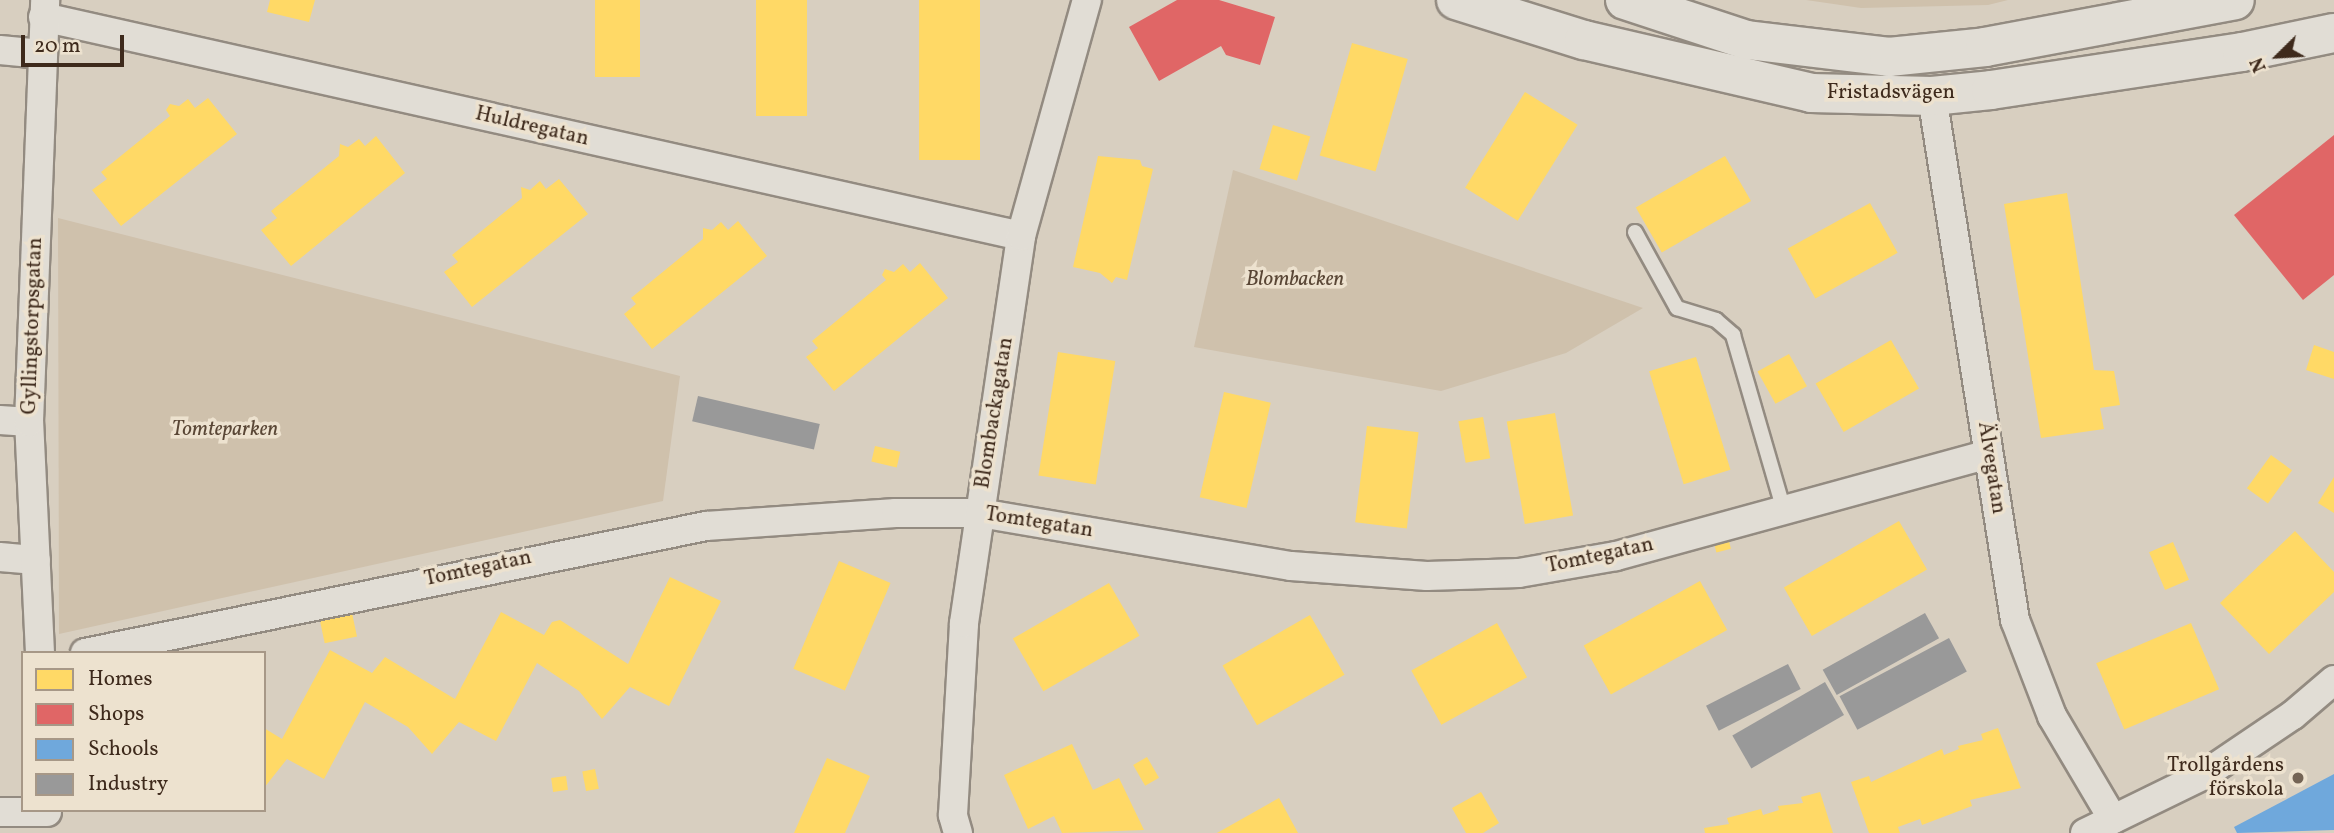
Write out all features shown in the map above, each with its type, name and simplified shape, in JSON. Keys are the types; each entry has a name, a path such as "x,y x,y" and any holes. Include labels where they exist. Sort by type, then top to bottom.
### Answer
{"street":[{"name":"Blombackagatan","path":"958,833 953,815 964,623 1021,236 1087,0"},
{"name":"Fristadsvägen","path":"1456,0 1609,46 1811,93 1932,96 2242,52 2334,33"},
{"name":"Fristadsvägen","path":"1625,0 1747,40 1889,57 1985,47 2235,0"},
{"name":"Huldregatan","path":"44,9 1021,236"},
{"name":"Gyllingstorpsgatan","path":"40,651 29,422 44,9"},
{"path":"0,50 42,54"},
{"name":"Älvegatan","path":"1932,96 2015,620 2052,716 2113,819"},
{"path":"0,420 29,422"},
{"name":"Tomtegatan","path":"95,651 706,526 980,513 1291,566 1427,576 1519,573 1616,556 1988,454"},
{"path":"0,557 36,560"},
{"path":"2085,833 2204,775 2293,715 2334,680"},
{"path":"0,812 48,818"}],"lane":[{"path":"1635,232 1677,308 1716,320 1733,335 1784,510"}],"green space":[{"path":"1806,0 2008,0 1988,5 1861,8"},
{"name":"Blombacken","path":"1233,170 1643,308 1566,353 1441,391 1194,347"},
{"name":"Tomteparken","path":"58,218 680,376 663,501 59,634"}],"building: Homes":[{"path":"270,0 315,0 309,22 267,12"},
{"path":"595,0 640,0 640,77 595,77"},
{"path":"756,0 807,0 807,116 756,116"},
{"path":"919,0 980,0 980,160 919,160"},
{"path":"1352,43 1408,59 1376,171 1320,155"},
{"path":"1525,92 1578,125 1518,221 1465,188"},
{"path":"208,98 237,134 121,226 92,190 107,179 101,172 170,116 166,110 170,104 179,106 188,99 195,108"},
{"path":"1273,125 1310,136 1297,180 1260,169"},
{"path":"376,136 405,173 291,266 261,230 277,218 271,211 339,156 340,144 348,147 359,139 365,146"},
{"path":"1098,156 1140,160 1142,166 1153,169 1127,280 1116,277 1112,283 1100,273 1073,267"},
{"path":"1725,156 1751,201 1662,253 1636,208"},
{"path":"559,179 588,214 472,307 444,272 458,262 452,255 522,198 521,187 530,190 540,181 546,189"},
{"path":"2067,193 2094,370 2114,371 2120,405 2100,408 2104,429 2041,438 2004,204"},
{"path":"1870,203 1898,253 1815,298 1788,249"},
{"path":"738,221 767,256 652,349 624,314 636,304 631,298 703,239 703,228 712,230 721,222 728,230"},
{"path":"920,263 948,298 834,391 806,357 818,348 812,341 886,280 882,275 885,269 894,272 903,264 910,272"},
{"path":"1891,340 1919,388 1844,432 1816,384"},
{"path":"2314,345 2334,352 2334,379 2306,370"},
{"path":"1058,352 1115,361 1096,485 1038,475"},
{"path":"1789,354 1807,386 1775,404 1758,371"},
{"path":"1696,357 1730,470 1684,484 1649,371"},
{"path":"1224,392 1271,403 1246,508 1200,497"},
{"path":"1555,413 1573,515 1525,524 1507,422"},
{"path":"1483,417 1490,458 1466,463 1458,421"},
{"path":"1367,426 1419,432 1407,529 1355,522"},
{"path":"875,446 900,452 897,467 871,462"},
{"path":"2271,455 2292,470 2268,503 2247,488"},
{"path":"2334,477 2334,513 2318,503"},
{"path":"1899,521 1927,569 1812,636 1784,588"},
{"path":"2295,531 2334,572 2334,592 2269,654 2220,603"},
{"path":"1729,541 1731,549 1716,552 1714,545"},
{"path":"2173,542 2189,580 2165,590 2149,552"},
{"path":"839,561 891,583 845,691 793,669"},
{"path":"670,577 721,601 669,706 630,687 602,719 579,691 537,663 496,741 459,722 432,754 408,727 365,702 324,779 287,759 266,785 266,729 282,739 330,650 372,673 385,657 455,699 501,612 544,635 552,622 560,620 628,664"},
{"path":"1700,581 1727,630 1611,694 1584,645"},
{"path":"1109,583 1140,636 1043,691 1013,638"},
{"path":"352,613 357,636 325,643 320,620"},
{"path":"1310,615 1344,675 1257,725 1223,666"},
{"path":"1497,623 1527,677 1441,725 1411,671"},
{"path":"2191,623 2219,689 2124,730 2096,663"},
{"path":"1998,728 2021,788 1970,800 1972,806 1922,825 1920,819 1898,827 1900,833 1869,833 1851,782 1869,776 1871,782 1942,749 1944,755 1959,749 1958,746 1983,740 1981,734"},
{"path":"1072,744 1093,790 1119,778 1144,830 1062,833 1054,816 1028,829 1004,775"},
{"path":"1147,757 1159,778 1145,786 1133,765"},
{"path":"827,758 870,776 845,833 794,833"},
{"path":"595,769 599,789 586,791 582,771"},
{"path":"566,776 568,790 553,792 551,778"},
{"path":"1481,792 1499,823 1483,833 1466,833 1452,808"},
{"path":"1820,792 1833,833 1705,833 1704,828 1729,824 1727,818 1761,809 1763,815 1779,810 1778,806 1803,803 1801,797"},
{"path":"1279,798 1298,833 1217,833"}],"building: Shops":[{"path":"1177,0 1219,0 1275,17 1260,65 1226,55 1221,46 1159,81 1129,27"},
{"path":"2334,135 2334,275 2303,300 2234,215"}],"building: Schools":[{"path":"2334,774 2334,830 2237,833 2234,827"}],"building: Industry":[{"path":"698,396 820,424 814,449 692,421"},
{"path":"1925,613 1939,638 1837,695 1823,670"},
{"path":"1949,638 1967,672 1857,730 1840,696"},
{"path":"1788,664 1801,689 1719,731 1706,706"},
{"path":"1825,682 1844,715 1751,768 1732,736"}],"place":[{"name":"Trollgårdens förskola","path":"2298,778"}]}
